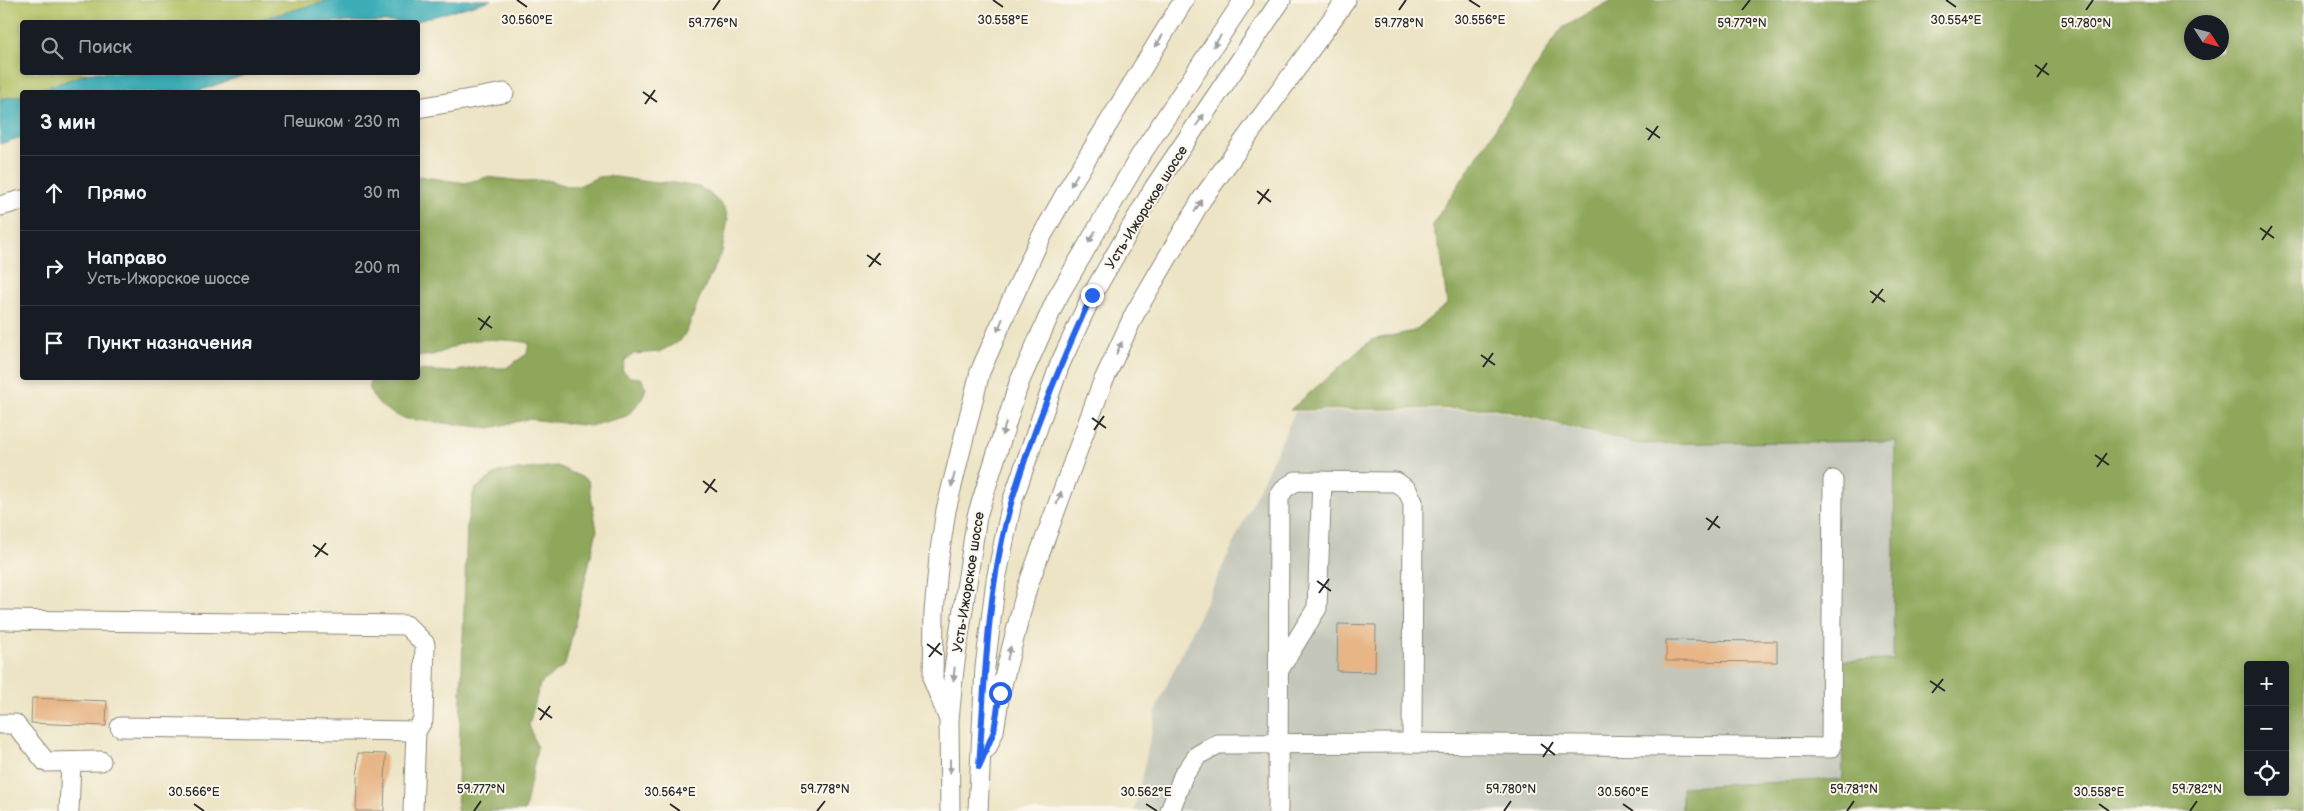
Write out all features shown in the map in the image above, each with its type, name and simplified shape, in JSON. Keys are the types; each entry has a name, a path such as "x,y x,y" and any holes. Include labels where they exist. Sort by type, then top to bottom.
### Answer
{"street":[{"path":"950,720 932,680 934,612 946,510 980,372 1039,241 1071,184 1184,0"},
{"name":"Усть-Ижорское шоссе","path":"950,811 950,720 954,669 977,516 1019,383 1056,300 1140,156 1244,0"},
{"name":"Усть-Ижорское шоссе","path":"978,811 985,667 996,580 1012,502 1060,364 1092,295 1154,188 1281,0"},
{"path":"979,767 994,731 1000,693 1027,588 1102,384 1135,313 1202,199 1346,0"},
{"path":"420,108 504,93"},
{"path":"0,206 20,201"},
{"path":"1170,811 1183,776 1198,754 1218,744 1412,743 1831,748 1833,480"},
{"path":"1278,811 1280,744 1279,496 1285,488 1296,481 1396,482 1407,490 1413,502 1412,743"},
{"path":"1280,668 1317,608 1322,481"},
{"path":"0,620 406,626 425,644 423,720 416,731 413,811"},
{"path":"0,724 15,724 46,762 100,761"},
{"path":"120,727 416,731"},
{"path":"69,811 71,762"}],"shaded area":[{"path":"1493,410 1639,445 1895,441 1893,661 1843,779 1683,787 1682,811 1134,811 1158,704 1295,412"}],"green space":[{"path":"0,0 331,0 258,20 20,20 20,75 83,75 39,90 20,90 20,95 0,99"},
{"path":"1612,0 2304,0 2304,811 1682,811 1682,787 1843,779 1841,661 1893,660 1895,441 1638,444 1495,408 1290,410 1371,340 1414,331 1447,304 1441,253 1432,225 1561,29"},
{"path":"420,176 465,183 487,177 522,181 547,180 567,186 579,186 598,177 609,176 656,183 668,182 699,187 708,192 725,208 728,219 722,252 699,299 687,331 680,341 659,352 634,354 625,360 622,370 630,377 641,378 646,388 642,399 627,416 590,426 528,419 490,428 407,419 386,409 375,399 369,386 370,380 420,380 420,370 452,372 473,368 506,368 527,354 529,343 508,340 470,341 420,356"},
{"path":"557,466 588,480 597,530 565,665 540,684 529,725 537,748 525,811 457,811 467,523 474,490 498,472"}],"water":[{"path":"331,0 491,0 420,20 258,20"},
{"path":"83,75 244,75 202,90 39,90"},
{"path":"20,95 20,138 0,144 0,99"}],"building":[{"path":"1338,624 1376,625 1375,672 1337,671"},
{"path":"1666,640 1777,641 1777,662 1666,661"},
{"path":"32,698 107,701 106,726 31,723"},
{"path":"358,753 386,754 384,811 356,811"}],"route":[{"path":"1000,693 994,731 979,767 985,667 996,580 1012,502 1030,445 1060,364 1092,295"}]}
